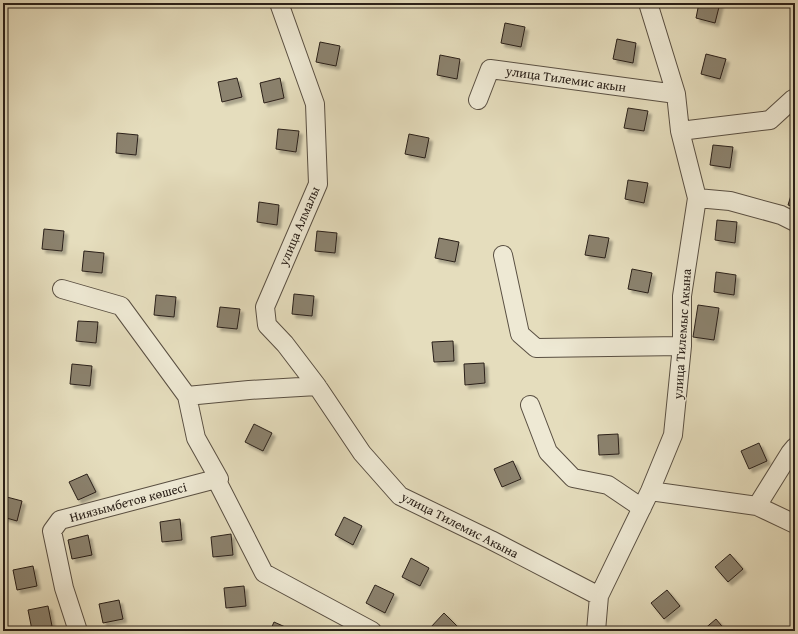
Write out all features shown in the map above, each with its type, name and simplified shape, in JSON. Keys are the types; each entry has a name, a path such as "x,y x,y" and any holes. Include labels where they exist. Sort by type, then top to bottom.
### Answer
{"street":[{"name":"улица Алмалы","path":"279,3 315,104 318,184 265,307 267,325 285,344 317,386"},
{"name":"улица Тилемыс Акына","path":"596,631 599,596 650,491 673,435 682,346 682,296 697,198 680,131 676,94 648,3"},
{"name":"улица Тилемис акын","path":"478,100 490,69 676,94"},
{"path":"680,131 770,120 793,99 795,99"},
{"path":"697,198 730,201 781,215 795,222"},
{"path":"503,255 520,334 536,348 682,346"},
{"path":"62,289 121,306 187,396 196,438 219,479 216,479 264,573 372,631"},
{"path":"187,396 249,390 317,386"},
{"name":"улица Тилемис Акына","path":"317,386 362,453 400,496 491,540 599,596"},
{"path":"530,405 548,452 573,478 608,485 642,508"},
{"path":"757,506 795,447"},
{"name":"Ниязымбетов көшесі","path":"78,631 64,588 52,531 60,520 216,479"},
{"path":"650,491 757,506 795,524"}],"building":[{"path":"699,3 720,3 715,23 696,18"},
{"path":"505,23 525,27 521,47 501,43"},
{"path":"617,39 636,43 633,63 613,59"},
{"path":"320,42 340,46 336,66 316,62"},
{"path":"706,54 726,59 720,79 701,74"},
{"path":"440,55 460,59 457,79 437,75"},
{"path":"237,78 242,97 222,102 218,82"},
{"path":"280,78 284,98 264,103 260,83"},
{"path":"628,108 648,111 644,131 624,128"},
{"path":"278,129 299,131 296,152 276,149"},
{"path":"117,133 138,135 136,155 116,153"},
{"path":"409,134 429,138 425,158 405,154"},
{"path":"713,145 733,147 730,168 710,165"},
{"path":"628,180 648,183 644,203 625,199"},
{"path":"795,186 795,207 788,205"},
{"path":"259,202 279,205 277,225 257,222"},
{"path":"717,220 737,222 735,243 715,240"},
{"path":"44,229 64,231 62,251 42,249"},
{"path":"317,231 337,233 335,253 315,251"},
{"path":"589,235 609,238 605,258 585,255"},
{"path":"439,238 459,242 455,262 435,258"},
{"path":"84,251 104,253 102,273 82,271"},
{"path":"632,269 652,273 648,293 628,289"},
{"path":"716,272 736,275 734,295 714,292"},
{"path":"294,294 314,296 312,316 292,314"},
{"path":"156,295 176,297 174,317 154,315"},
{"path":"698,305 719,308 714,340 693,337"},
{"path":"220,307 240,309 237,329 217,327"},
{"path":"78,321 98,322 96,343 76,341"},
{"path":"453,341 454,361 434,362 432,342"},
{"path":"484,363 485,383 465,385 464,364"},
{"path":"72,364 92,366 90,386 70,384"},
{"path":"254,424 272,433 263,451 245,442"},
{"path":"618,434 619,454 599,455 598,435"},
{"path":"759,443 767,461 749,469 741,451"},
{"path":"513,461 521,479 502,487 494,469"},
{"path":"87,474 96,492 78,500 69,482"},
{"path":"3,496 22,501 17,521 3,517"},
{"path":"344,517 362,526 353,545 335,535"},
{"path":"180,519 182,540 162,542 160,522"},
{"path":"231,534 233,555 213,557 211,537"},
{"path":"88,535 92,555 72,559 68,540"},
{"path":"730,554 743,569 728,582 715,567"},
{"path":"411,558 429,568 420,586 402,577"},
{"path":"33,566 37,586 17,590 13,570"},
{"path":"375,585 394,594 385,613 366,603"},
{"path":"244,586 246,606 226,608 224,588"},
{"path":"667,590 680,606 664,619 651,603"},
{"path":"119,600 123,619 103,623 99,604"},
{"path":"48,606 52,626 32,630 28,610"},
{"path":"444,613 458,627 455,631 433,631 430,628"},
{"path":"716,619 726,631 702,631"},
{"path":"274,622 292,630 292,631 270,631"}]}
